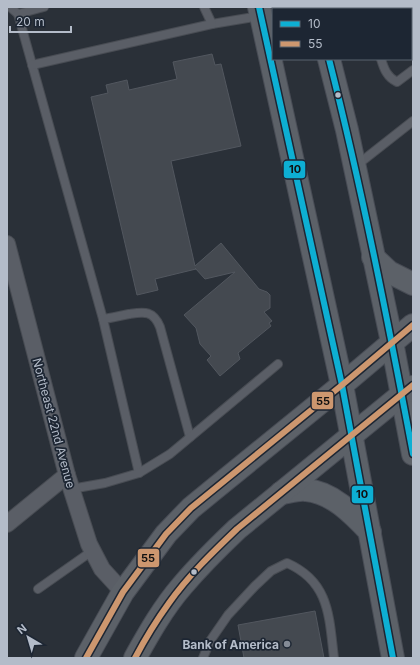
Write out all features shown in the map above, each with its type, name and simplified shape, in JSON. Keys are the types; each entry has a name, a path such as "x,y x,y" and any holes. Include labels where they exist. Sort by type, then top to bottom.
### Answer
{"main road":[{"path":"260,11 342,385 393,658"},
{"path":"329,60 355,167 392,342 407,389 413,454"},
{"path":"374,257 390,272 413,284"},
{"path":"86,658 123,592 166,534 191,508 413,325"},
{"path":"135,658 154,624 186,581 210,554 237,528 407,389"},
{"path":"281,493 306,490 327,496 347,509 370,532"}],"street":[{"name":"Northeast 22nd Avenue","path":"7,244 69,482 89,544 102,569 123,592"},
{"path":"7,524 69,482"}],"lane":[{"path":"10,7 18,14 103,319 139,472"},
{"path":"18,14 44,7"},
{"path":"204,7 212,24"},
{"path":"32,65 212,24 260,11"},
{"path":"381,60 384,70 391,79 397,82 413,70"},
{"path":"355,167 413,121"},
{"path":"103,319 143,312 152,315 157,320 190,437"},
{"path":"69,482 105,483 139,472 170,454 278,364"},
{"path":"38,589 92,551"},
{"path":"202,658 210,641 228,615 271,571 287,563 295,566 310,577 320,590 329,612 334,658"}],"building":[{"path":"212,54 215,65 221,64 241,146 171,161 195,266 221,243 259,289 270,295 270,308 264,312 272,321 269,323 271,326 238,353 240,359 220,376 207,360 211,356 200,344 196,328 184,315 235,272 205,279 196,269 155,279 158,290 137,295 91,97 108,93 106,85 127,80 129,90 177,79 173,62"},
{"path":"315,611 324,658 244,658 238,625"}],"transit line":[{"name":"10","path":"259,7 342,385 393,658"},
{"name":"10","path":"329,60 363,206 413,454"},
{"name":"55","path":"86,658 123,592 166,534 191,508 413,325"},
{"name":"55","path":"135,658 155,623 176,593 219,546 237,529 413,385"}],"place":[{"name":"Bank of America","path":"287,644"}]}
